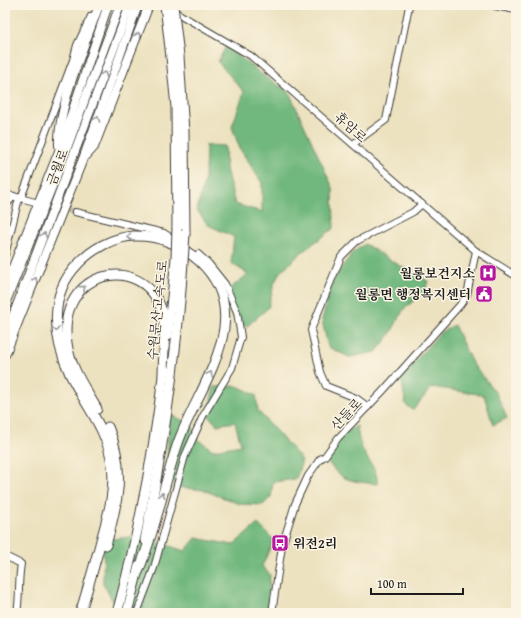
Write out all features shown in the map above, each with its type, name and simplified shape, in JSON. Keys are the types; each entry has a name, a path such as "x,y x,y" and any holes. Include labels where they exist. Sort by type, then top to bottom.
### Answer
{"highway":[{"name":"수원문산고속도로","path":"164,5 175,56"},
{"name":"수원문산고속도로","path":"127,613 138,572 165,431 176,358 184,132 175,56 173,5"},
{"path":"80,613 109,512 113,478 112,464 103,431 77,388 64,360 56,333 56,306 61,290 68,277 84,258 107,243 130,236 144,236 169,241 192,254 216,283 221,294 225,316 225,330 215,364 191,411 179,441 148,548 138,572"},
{"name":"수원문산고속도로","path":"117,613 129,568 148,476 179,260"},
{"path":"85,613 113,519 119,489 119,468 113,439 77,375 67,344 66,316 74,296 97,278 113,275 134,280 146,288 156,299 162,312 164,324 163,375"}],"main road":[{"path":"59,151 58,134 66,102 99,5"},
{"path":"5,287 59,151 108,5"},
{"name":"금월로","path":"5,304 59,169 120,5"},
{"path":"5,355 83,159 135,5"},
{"name":"금월로","path":"5,337 135,5"},
{"path":"83,159 94,147 149,5"},
{"path":"495,5 516,9"}],"street":[{"path":"5,255 18,197 73,60 77,44 95,5"},
{"name":"휴암로","path":"164,5 251,56 476,252 515,275"},
{"path":"353,144 386,120 409,6"},
{"path":"5,194 35,202"},
{"path":"5,206 18,197"},
{"path":"368,407 356,398 326,386 320,372 311,330 340,257 357,240 413,212 422,204"},
{"path":"75,212 164,233 194,251 209,264 225,284 237,312 241,337 232,368 203,416 185,456 154,568 137,613"},
{"name":"산들로","path":"272,613 282,546 302,490 320,459 325,456 331,446 368,407 467,295 476,252"},
{"path":"5,556 21,564 18,580 19,602 17,613"}],"green space":[{"path":"226,46 260,73 289,92 333,188 334,228 302,252 280,272 274,284 268,308 246,327 230,313 227,291 248,274 231,263 234,237 208,225 197,210 205,178 206,145 225,146 226,169 235,204 262,212 262,183 240,149 232,127 244,92 218,62"},
{"path":"365,244 428,281 425,291 404,309 389,336 376,352 349,357 328,347 322,320 332,282 352,253"},
{"path":"454,325 472,363 496,393 507,418 493,425 484,395 432,387 413,410 406,405 401,377 440,333"},
{"path":"237,386 256,395 258,411 302,460 296,479 273,482 271,497 263,505 240,504 203,490 176,487 167,465 169,414 191,424 199,440 213,450 241,445 235,422 217,425 207,414 214,387"},
{"path":"357,426 363,451 375,472 377,484 353,481 341,476 331,466 326,458 338,439"},
{"path":"258,524 274,540 262,566 270,575 267,613 119,613 103,583 104,540 138,536 185,551 196,538 233,545"}],"tunnel":[{"path":"50,206 75,212"}],"place":[{"name":"월롱보건지소","path":"488,273"},
{"name":"월롱면 행정복지센터","path":"484,294"},
{"name":"위전2리","path":"280,543"}]}
